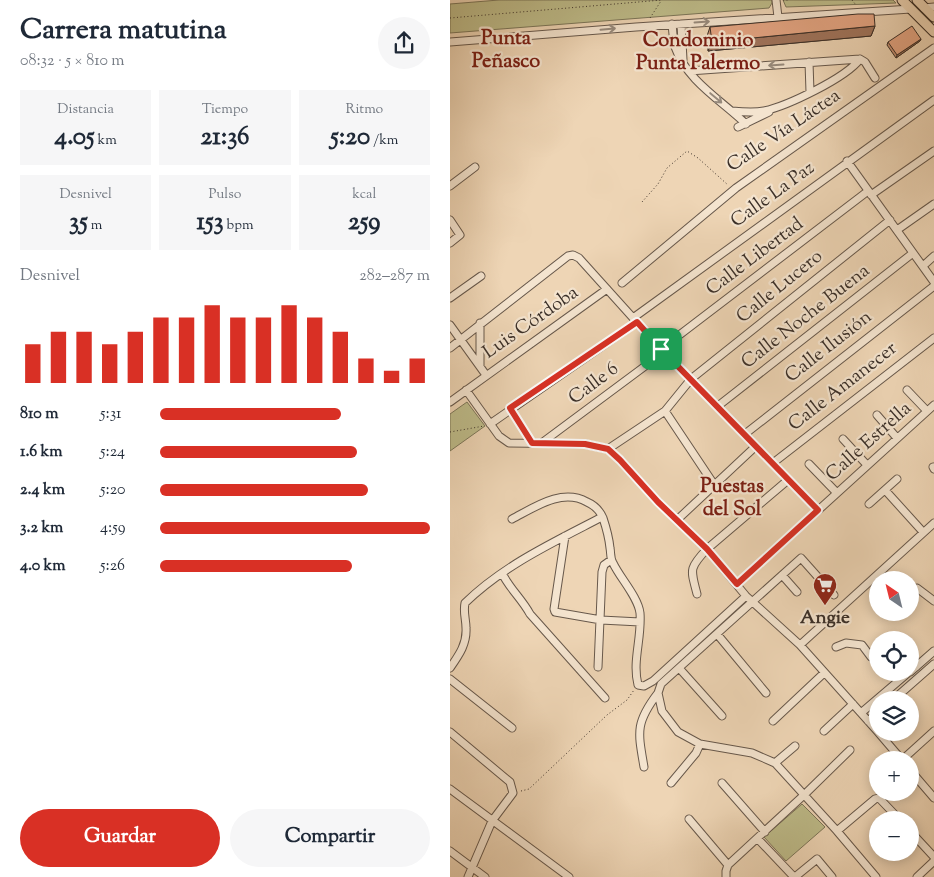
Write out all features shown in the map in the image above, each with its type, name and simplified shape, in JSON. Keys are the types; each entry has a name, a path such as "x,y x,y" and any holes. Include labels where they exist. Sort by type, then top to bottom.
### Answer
{"main road":[{"path":"902,0 934,32"},
{"path":"917,0 934,18"}],"street":[{"path":"776,0 778,17"},
{"path":"924,8 934,7"},
{"path":"450,42 672,24 911,9"},
{"path":"672,24 675,47 688,71 746,124"},
{"path":"682,24 683,63"},
{"name":"Calle Vía Láctea","path":"736,188 934,48"},
{"path":"688,71 860,59 865,62 875,78"},
{"path":"738,127 832,81 860,59"},
{"path":"809,62 810,92"},
{"name":"Calle La Paz","path":"490,424 635,320 847,161 934,100"},
{"path":"732,111 762,111 778,107"},
{"name":"Calle Libertad","path":"663,350 870,193 934,151"},
{"path":"847,161 934,282"},
{"path":"450,186 475,167"},
{"path":"622,284 736,188"},
{"path":"898,230 934,204"},
{"path":"450,220 459,234 459,237 450,243"},
{"name":"Calle Lucero","path":"608,449 665,411 691,379 890,220"},
{"name":"Calle Noche Buena","path":"718,406 914,253"},
{"path":"450,348 568,256 573,255 579,258 663,350 818,510"},
{"path":"923,266 934,256"},
{"path":"450,298 481,276"},
{"name":"Calle Ilusión","path":"745,434 934,286"},
{"name":"Luis Córdoba","path":"450,402 607,289"},
{"path":"480,324 480,366"},
{"path":"450,325 486,375"},
{"name":"Calle Amanecer","path":"773,463 934,338"},
{"name":"Calle 6","path":"543,442 663,350"},
{"path":"466,390 499,436 509,443 585,444 608,449 658,502 707,549 746,596 800,646 868,722"},
{"path":"907,390 927,411"},
{"name":"Calle Estrella","path":"737,584 934,405"},
{"path":"665,411 714,486"},
{"path":"877,415 897,438"},
{"path":"843,439 867,465"},
{"path":"678,520 756,446"},
{"path":"809,464 837,492"},
{"path":"869,504 897,479"},
{"path":"697,594 692,573 695,562 707,549 788,480"},
{"path":"885,490 923,532"},
{"path":"512,518 553,499 567,496 580,498 593,505 602,517 610,546 611,560 640,610 635,666 638,686 644,686 653,681 746,596"},
{"path":"450,668 462,651 465,640 465,604 502,573 539,550 602,517"},
{"path":"884,571 934,523"},
{"path":"565,536 554,609 558,613 600,620 640,622"},
{"path":"644,767 639,740 641,719 646,708 658,694 661,684 801,558 834,595"},
{"path":"598,667 602,572 604,565 611,560"},
{"path":"502,573 530,614 605,698"},
{"path":"782,575 797,592"},
{"path":"800,646 869,585"},
{"path":"919,590 934,601"},
{"path":"717,634 766,693"},
{"path":"836,647 846,643 862,645 869,653"},
{"path":"919,664 934,651"},
{"path":"903,691 934,664"},
{"path":"679,668 722,716"},
{"path":"773,721 824,673"},
{"path":"450,679 512,728"},
{"path":"861,713 899,681"},
{"path":"658,694 662,711 678,732 700,744 752,753 775,763 876,877"},
{"path":"824,731 853,704"},
{"path":"912,751 934,731"},
{"path":"450,732 510,782 513,793 492,821 468,877"},
{"path":"886,741 894,751"},
{"path":"671,783 696,753 700,744"},
{"path":"775,763 795,746"},
{"path":"726,877 728,866 804,796 850,750"},
{"path":"919,780 933,795"},
{"path":"722,783 765,832"},
{"path":"450,789 569,877"},
{"path":"837,831 875,798 879,798 891,811"},
{"path":"689,819 728,866"},
{"path":"758,839 794,877 817,859 832,877"},
{"path":"919,840 934,856"},
{"path":"450,851 485,877"},
{"path":"917,877 934,861"}],"path":[{"path":"450,18 661,0"},
{"path":"641,27 652,16 661,0"},
{"name":"Calle Vía Láctea","path":"642,202 658,184 667,168 687,151 698,158 726,184 736,188"},
{"path":"510,408 532,443"},
{"path":"450,432 490,424"},
{"path":"513,793 530,790 607,715 627,700 638,686"}],"shaded area":[{"path":"499,0 772,0 772,3 769,8 450,33 450,4"},
{"path":"783,0 893,0 896,3 786,7"},
{"path":"467,402 485,426 450,451 450,414"},
{"path":"802,804 825,827 786,861 764,837"}],"building":[{"path":"874,14 875,26 712,42 710,27"},
{"path":"912,26 921,39 897,55 888,42"}],"place":[{"name":"Angie","path":"825,606"}],"district":[{"name":"Punta Peñasco","path":"506,50"},
{"name":"Condominio Punta Palermo","path":"698,52"},
{"name":"Puestas del Sol","path":"732,498"}],"route":[{"path":"637,322 661,349 818,510 737,584 707,549 658,502 608,449 585,444 532,443 510,408 637,322"}]}
